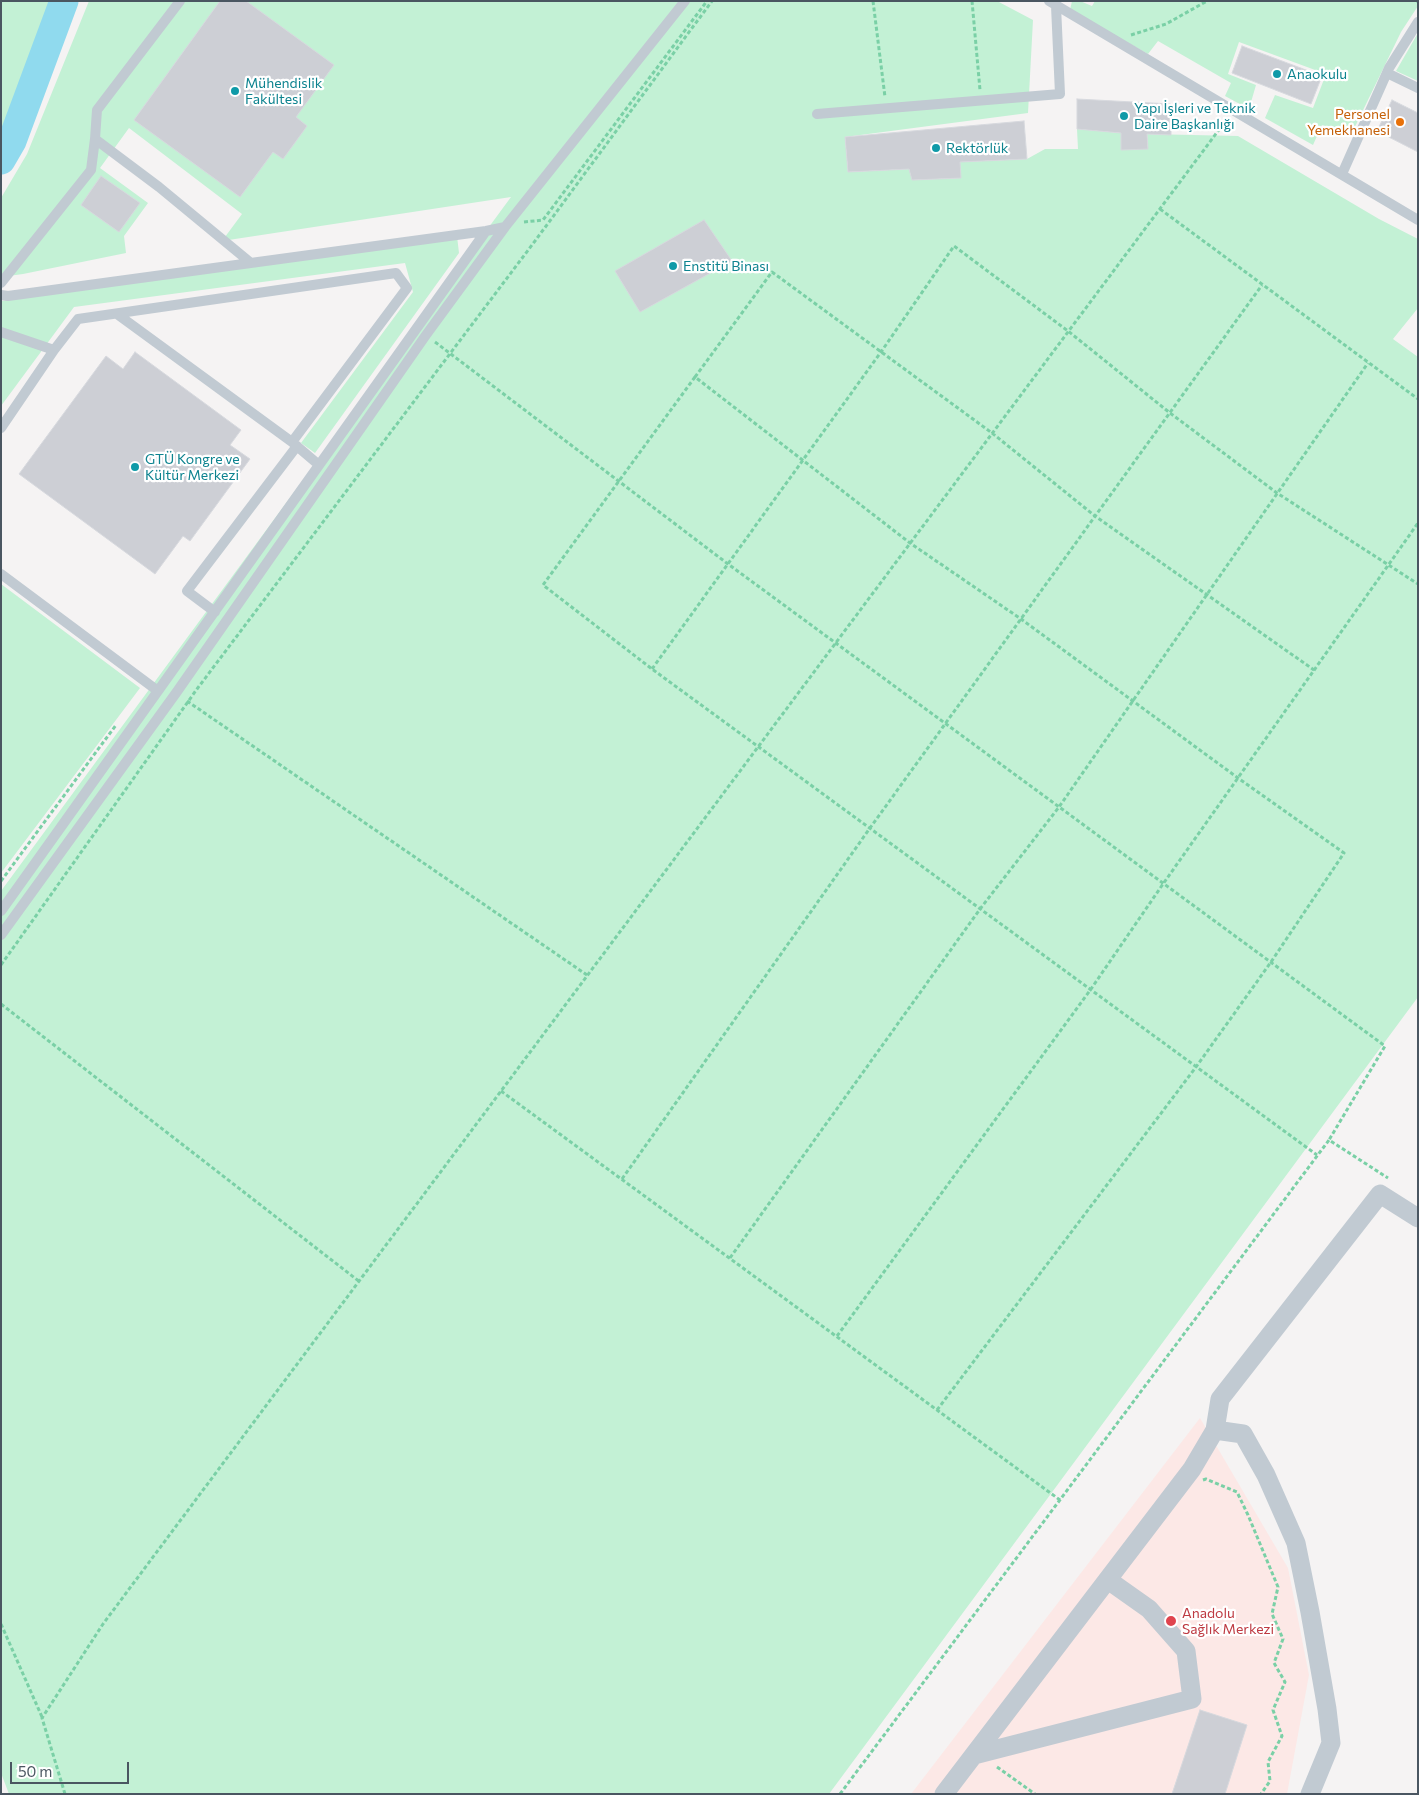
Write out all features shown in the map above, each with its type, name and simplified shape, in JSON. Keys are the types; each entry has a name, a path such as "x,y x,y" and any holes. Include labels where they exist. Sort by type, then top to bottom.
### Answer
{"street":[{"path":"944,1794 1192,1469 1215,1430 1220,1399 1380,1194 1418,1218"},
{"path":"1215,1430 1243,1434 1266,1475 1296,1543 1327,1709 1331,1743 1310,1794"},
{"path":"974,1755 1192,1699 1186,1651 1149,1609 1108,1580"}],"lane":[{"path":"1,283 90,170 97,110 180,1"},
{"path":"1,935 176,693 426,335 507,225 685,1"},
{"path":"817,114 1060,94 1053,3"},
{"path":"1053,3 1418,220"},
{"path":"1342,174 1387,73 1418,22"},
{"path":"1387,73 1418,88"},
{"path":"95,139 252,262"},
{"path":"1,294 8,296 486,231 507,225"},
{"path":"1,911 486,231"},
{"path":"1,428 54,350 78,319 396,273 407,288 187,591 214,612"},
{"path":"117,314 295,444 319,465"},
{"path":"1,332 54,350"},
{"path":"1,574 158,691"}],"path":[{"path":"507,225 543,220 706,1"},
{"path":"1,965 188,702 712,1"},
{"path":"873,1 886,108"},
{"path":"972,1 980,100"},
{"path":"1116,40 1166,24 1207,1"},
{"path":"42,1718 103,1624 1234,110"},
{"path":"1160,209 1418,399"},
{"path":"652,668 882,352 954,246 1068,331 1170,413 1277,493 1418,584"},
{"path":"1314,670 1206,596 1095,516 992,434 772,272 543,585 652,668 1317,1155"},
{"path":"622,1180 870,828 1262,284"},
{"path":"426,335 728,564 1385,1046 1329,1140 840,1794"},
{"path":"730,1258 980,908 1059,807 1368,363"},
{"path":"695,377 910,543 1021,618 1238,778 1344,853 1271,962 1196,1067 937,1410"},
{"path":"837,1336 1091,989 1418,522"},
{"path":"176,693 587,975"},
{"path":"1,1004 360,1282"},
{"path":"501,1091 1060,1500"},
{"path":"1329,1140 1394,1182"},
{"path":"1,1624 42,1718 65,1794"},
{"path":"974,1755 1004,1771 1035,1794"}],"shaded area":[{"name":"Anadolu Sağlık Merkezi","path":"1200,1418 1288,1568 1309,1675 1287,1794 911,1794"}],"green space":[{"path":"1,1 64,1 12,141 1,160"},
{"path":"89,1 997,1 1033,20 1028,113 845,137 848,172 909,169 913,180 960,178 960,162 1027,159 1045,149 1078,149 1077,129 1121,133 1121,149 1148,149 1147,134 1238,136 1379,219 1418,239 1418,308 1393,339 1418,357 1418,997 829,1794 9,1794 1,1773 1,891 511,197 222,241 242,214 129,128 100,168 148,203 124,236 126,253 1,277 1,198 27,154"},
{"path":"1072,1 1080,1 1092,6 1095,1 1418,1 1418,6 1401,32 1350,137 1322,125 1313,145 1265,118 1275,95 1313,108 1326,74 1239,42 1228,74 1256,85 1249,109 1225,96 1231,83 1158,41 1148,54 1070,10"},
{"path":"1418,33 1418,81 1396,71"},
{"path":"457,236 459,253 315,453 301,443 413,292 405,263 74,307 1,406 1,301"},
{"path":"1,584 140,688 1,873"}],"building":[{"name":"Mühendislik Fakültesi","path":"220,1 246,1 334,65 296,117 307,126 283,159 273,152 240,197 134,120"},
{"name":"Anaokulu","path":"1242,46 1322,76 1311,104 1232,73"},
{"name":"Yapı İşleri ve Teknik Daire Başkanlığı","path":"1077,99 1171,104 1171,135 1147,134 1148,149 1121,150 1121,133 1077,129"},
{"name":"Personel Yemekhanesi","path":"1392,100 1418,113 1418,152 1377,131"},
{"name":"Rektörlük","path":"1024,121 1027,159 960,162 961,178 912,180 909,169 848,172 845,137"},
{"path":"101,176 140,203 119,232 81,205"},
{"name":"Enstitü Binası","path":"704,220 732,261 640,312 615,271"},
{"name":"GTÜ Kongre ve Kültür Merkezi","path":"135,352 241,430 230,445 250,459 190,541 183,536 155,574 19,474 106,356 123,369"},
{"path":"1200,1710 1247,1725 1225,1794 1172,1794"}],"waterway":[{"path":"1,160 12,141 64,1"}],"place":[{"name":"Anaokulu","path":"1277,74"},
{"name":"Mühendislik Fakültesi","path":"235,91"},
{"name":"Yapı İşleri ve Teknik Daire Başkanlığı","path":"1124,116"},
{"name":"Personel Yemekhanesi","path":"1400,122"},
{"name":"Rektörlük","path":"936,148"},
{"name":"Enstitü Binası","path":"673,266"},
{"name":"GTÜ Kongre ve Kültür Merkezi","path":"135,467"},
{"name":"Anadolu Sağlık Merkezi","path":"1171,1621"}]}
